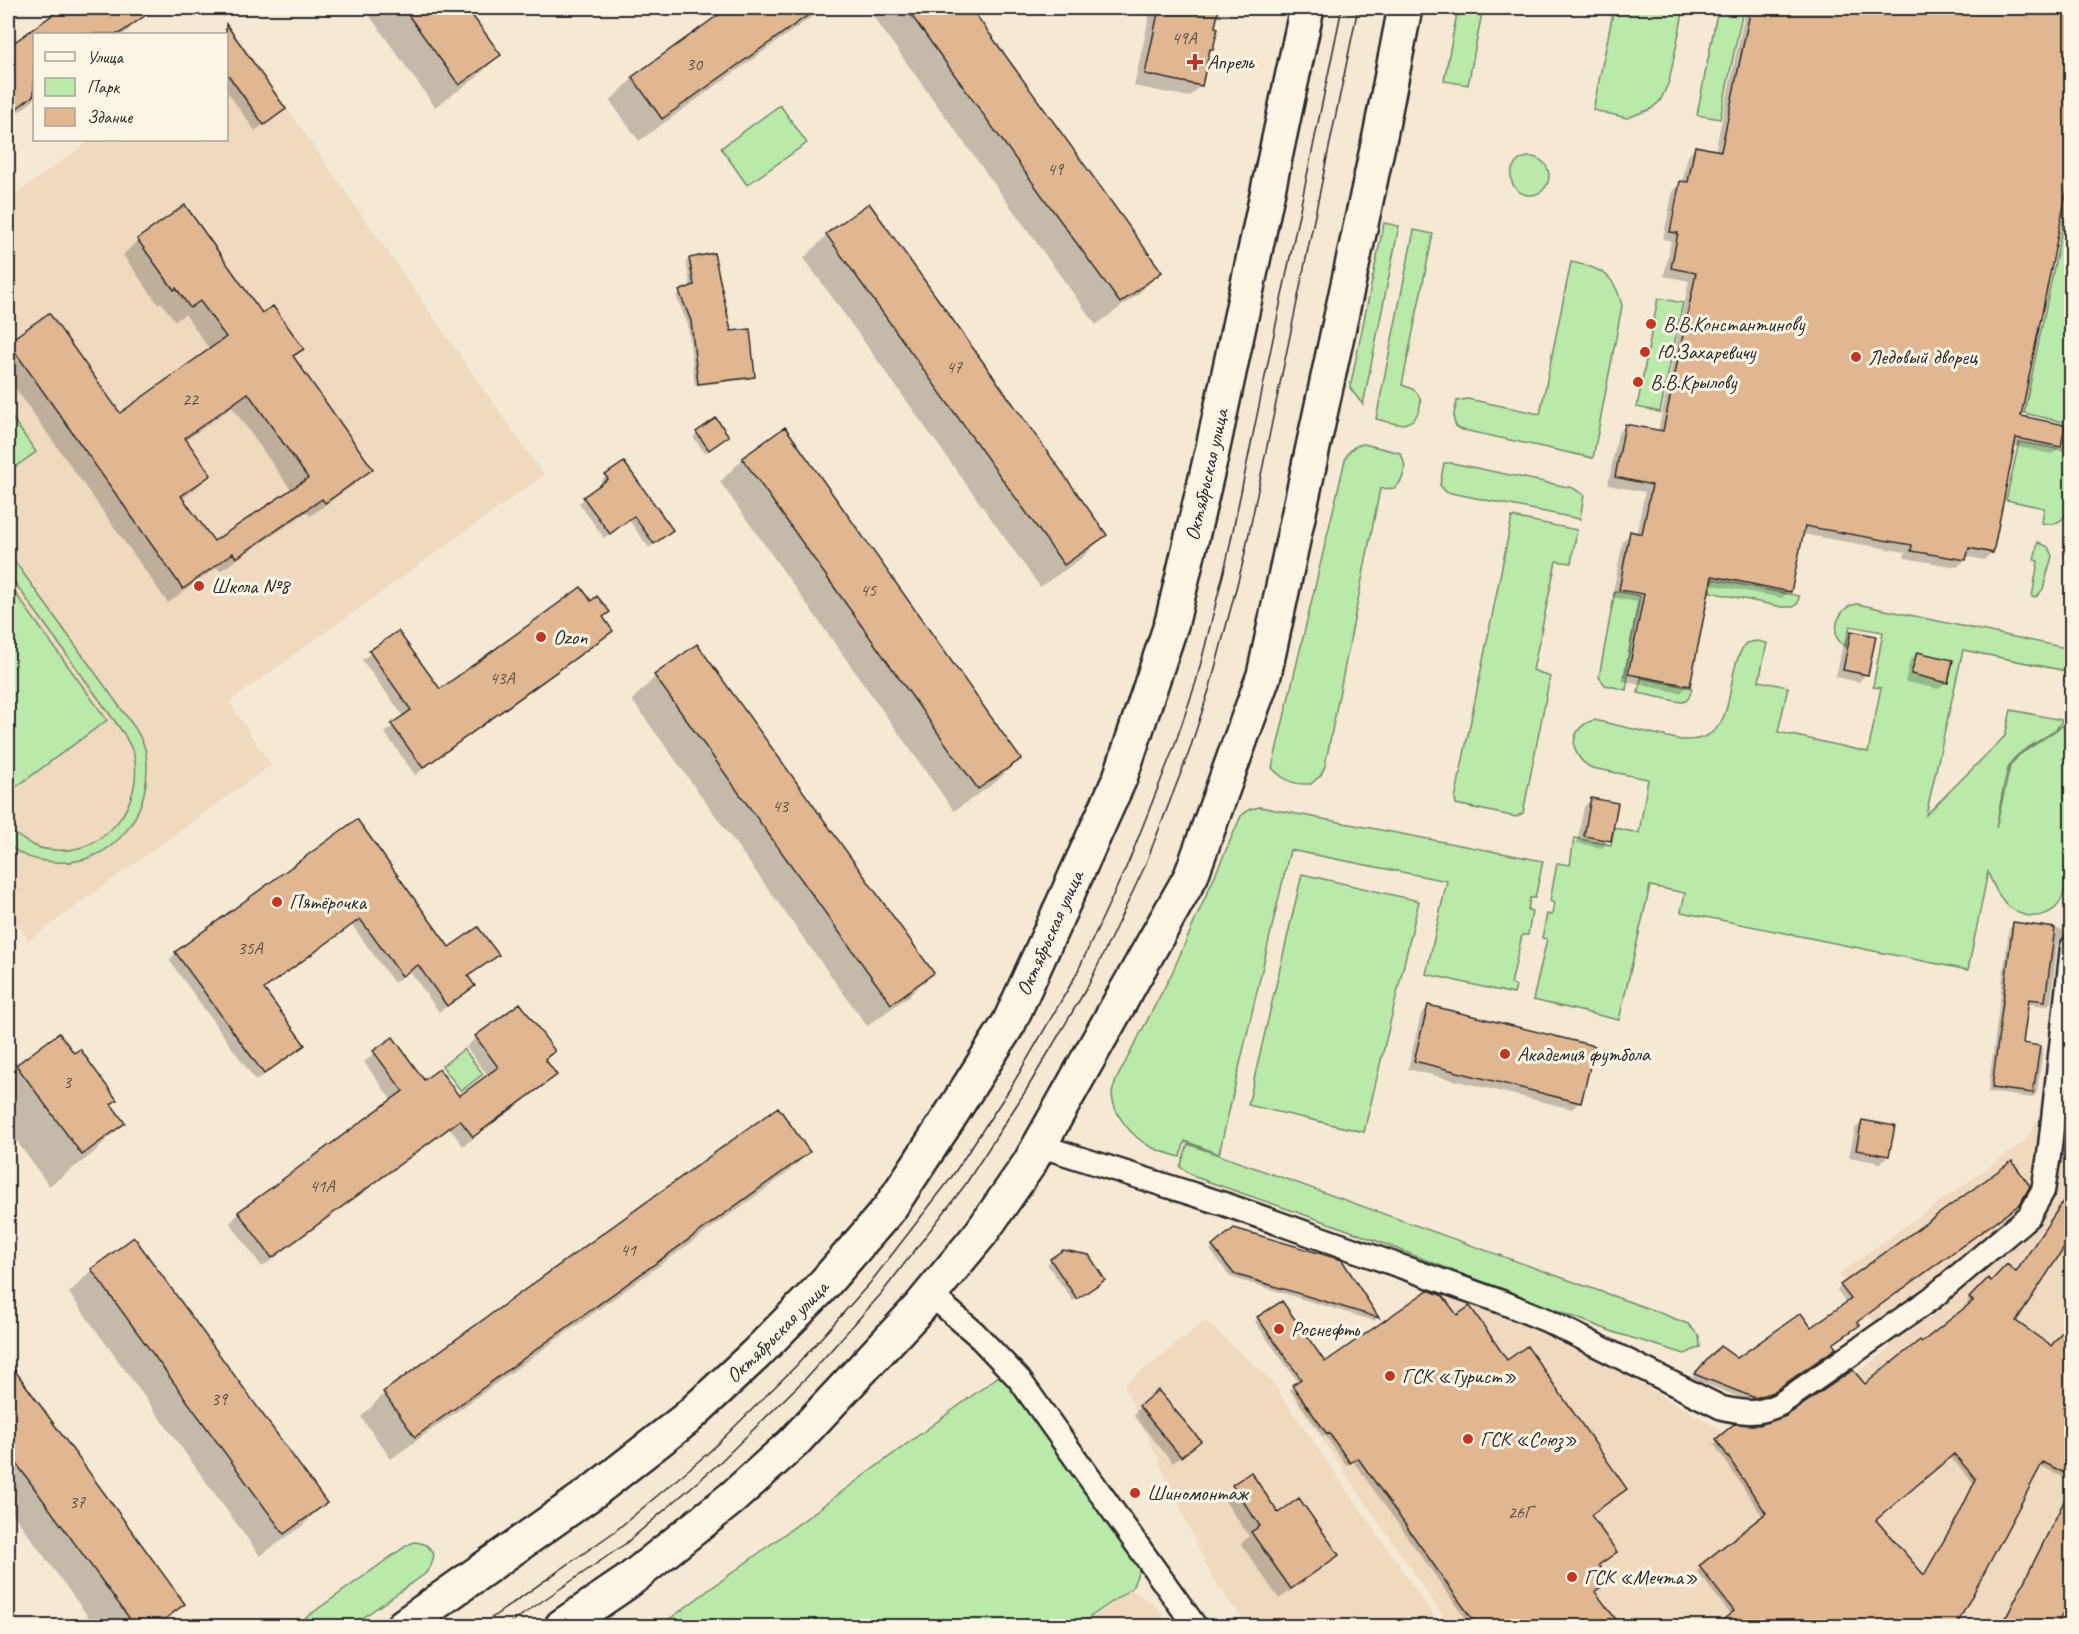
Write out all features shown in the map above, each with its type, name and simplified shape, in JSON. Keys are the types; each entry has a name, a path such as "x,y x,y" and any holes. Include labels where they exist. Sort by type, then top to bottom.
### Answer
{"main road":[{"name":"Октябрьская улица","path":"403,1626 594,1491 686,1419 764,1346 818,1291 889,1209 1009,1023 1120,778 1172,622 1212,452 1307,8"},
{"path":"562,1626 627,1582 741,1490 793,1443 930,1294 981,1233 1041,1146 1191,876 1264,675 1374,165 1405,8"}],"street":[{"path":"1041,1146 1224,1204 1502,1302 1546,1320 1722,1408 1746,1413 1763,1412 1780,1404 1932,1298 2029,1216 2043,1191 2048,1164 2072,947"},
{"path":"930,1294 975,1333 1019,1379 1195,1626"}],"shaded area":[{"name":"Школа №8","path":"236,35 544,475 229,702 271,765 28,941 8,911 8,199 90,141 228,141 228,41"},
{"path":"2071,1009 2071,1626 1450,1626 1289,1391 1444,1275 1511,1308 1723,1431 1777,1432 1892,1347 1838,1274 2024,1142 2063,1082"},
{"path":"1205,1321 1270,1379 1441,1626 1247,1626 1211,1576 1124,1385"},
{"path":"1132,1590 1156,1606 1170,1626 1081,1626"}],"green space":[{"path":"1458,8 1483,8 1468,85 1444,81"},
{"path":"1614,8 1684,8 1669,82 1660,101 1651,109 1627,118 1593,110"},
{"path":"1718,8 1743,10 1720,119 1697,115"},
{"path":"780,105 807,143 747,185 721,148"},
{"path":"1530,157 1544,162 1549,176 1544,190 1530,195 1516,190 1511,176 1516,162"},
{"path":"2071,185 2072,313 2068,328 2072,343 2072,477 2065,516 2060,521 2049,524 2042,523 2044,508 2006,500 2019,442 2063,450 2068,423 2024,413"},
{"path":"1384,223 1399,226 1363,405 1350,388"},
{"path":"1414,230 1433,234 1402,385 1416,392 1420,398 1420,406 1412,420 1397,424 1376,419"},
{"path":"1571,262 1591,267 1605,274 1615,286 1622,306 1593,458 1459,429 1454,420 1457,401 1468,399 1540,414"},
{"path":"1658,298 1683,303 1660,412 1637,407"},
{"path":"8,412 36,452 8,472"},
{"path":"1364,444 1400,453 1404,463 1404,472 1395,488 1380,489 1325,766 1321,775 1311,784 1299,784 1285,779 1272,768 1345,460 1352,449"},
{"path":"1444,463 1573,488 1584,495 1580,519 1446,492 1440,485"},
{"path":"1512,517 1577,530 1571,563 1556,561 1533,670 1550,677 1523,813 1516,817 1456,804 1455,799"},
{"path":"2038,542 2048,547 2052,556 2043,589 2037,596 2032,597 2038,561 2034,560"},
{"path":"8,552 135,728 145,750 147,775 144,795 126,831 112,845 95,855 76,861 54,862 23,855 8,844 8,828 42,849 74,849 91,843 106,834 118,822 127,807 136,773 134,755 124,734 8,573"},
{"path":"1713,579 1799,596 1798,603 1793,607 1782,607 1710,592"},
{"path":"8,583 107,720 8,793"},
{"path":"1615,591 1640,596 1625,675 1628,676 1626,690 1605,685 1599,677"},
{"path":"1857,604 2071,649 2071,672 1963,650 1926,815 2005,736 2011,710 2062,720 2054,731 2022,752 2015,758 2010,764 1996,828 2010,766 2018,756 2062,726 2072,728 2071,848 2064,892 2058,905 2051,911 2038,916 2017,912 2001,898 1988,872 1968,970 1681,912 1685,893 1650,886 1619,1020 1533,1000 1547,939 1542,938 1547,914 1552,915 1554,903 1550,901 1557,863 1570,865 1574,838 1611,845 1614,828 1639,833 1648,779 1592,768 1584,763 1575,750 1575,736 1579,729 1594,720 1681,740 1701,738 1714,731 1722,719 1738,657 1746,643 1757,641 1767,643 1759,681 1788,687 1778,732 1868,752 1881,688 1873,687 1883,632 1850,626 1845,647 1837,639 1836,629 1841,614 1848,607"},
{"path":"1641,678 1692,688 1690,696 1681,702 1638,693"},
{"path":"1260,807 1543,861 1535,898 1530,898 1528,910 1532,911 1528,935 1522,935 1511,984 1516,986 1514,994 1426,974 1447,881 1290,850 1219,1154 1185,1141 1180,1157 1149,1146 1136,1137 1124,1124 1116,1110 1112,1091 1172,973 1241,816 1250,809"},
{"path":"1302,874 1419,901 1364,1132 1248,1105"},
{"path":"464,1049 483,1074 461,1091 442,1066"},
{"path":"1188,1144 1658,1312 1688,1324 1699,1336 1700,1347 1685,1354 1616,1333 1340,1227 1195,1177 1180,1167"},
{"path":"1003,1373 1138,1557 1139,1571 1132,1588 1077,1626 660,1626"},
{"path":"414,1542 424,1544 434,1555 431,1566 425,1574 351,1626 294,1626 406,1546"}],"building":[{"path":"62,8 156,8 120,33 33,33 33,96 8,115 8,47"},
{"path":"403,8 467,8 501,55 459,85"},
{"path":"728,8 818,8 662,119 632,77"},
{"path":"906,8 971,8 1162,272 1120,303"},
{"path":"1159,8 1219,8 1215,27 1218,28 1213,49 1210,49 1202,86 1145,74"},
{"name":"Ледовый дворец","path":"1751,8 2072,8 2072,166 2021,416 2065,425 2061,447 2016,438 1993,553 1969,548 1966,560 1911,551 1912,545 1805,526 1791,592 1712,576 1690,686 1628,674 1644,594 1619,590 1630,531 1642,534 1652,485 1615,477 1625,424 1663,431 1696,273 1671,268 1678,233 1670,232 1680,181 1688,182 1695,146 1721,151"},
{"path":"226,24 286,109 264,125 228,75 228,33 226,33"},
{"path":"869,203 1107,535 1064,565 826,234"},
{"path":"185,205 262,313 273,306 304,349 293,356 373,469 325,503 322,499 236,558 233,553 183,589 8,342 49,313 120,413 226,337 200,301 190,308 137,239","holes":["248,393 308,478 214,541 181,496 211,475 185,438"]},
{"path":"714,253 731,331 750,329 755,377 698,384 691,321 679,291 694,285 689,258"},
{"path":"716,418 729,436 709,450 696,432"},
{"path":"785,427 1021,759 978,789 742,458"},
{"path":"624,462 673,530 654,544 634,516 610,534 583,497 608,479 605,475"},
{"path":"581,587 591,601 597,596 610,612 603,617 613,631 423,768 391,724 411,710 369,651 398,631 440,689"},
{"path":"1851,631 1876,636 1868,675 1843,670"},
{"path":"697,644 934,973 891,1004 654,675"},
{"path":"1917,652 1953,660 1948,683 1911,674"},
{"path":"1591,798 1618,803 1611,841 1584,836"},
{"path":"357,819 449,947 478,927 499,955 468,976 475,986 447,1006 418,965 402,976 360,919 264,989 305,1045 264,1074 175,952"},
{"path":"2013,922 2055,928 2045,1001 2029,999 2023,1043 2040,1046 2033,1093 1992,1088"},
{"path":"520,1003 555,1051 545,1059 557,1075 473,1137 460,1120 272,1258 238,1212 403,1091 373,1051 393,1037 424,1080 439,1069 459,1096 498,1067 475,1036"},
{"name":"Академия футбола","path":"1428,1005 1595,1046 1581,1103 1414,1061"},
{"path":"59,1033 74,1053 80,1049 117,1100 111,1104 125,1123 82,1155 16,1065"},
{"path":"778,1107 810,1152 415,1437 383,1392"},
{"path":"1862,1120 1895,1126 1889,1156 1856,1150"},
{"path":"2012,1161 2030,1186 2020,1204 1857,1322 1860,1325 1833,1344 1836,1348 1773,1392 1755,1398 1694,1374 1720,1346 1737,1358 1801,1313 1811,1327 1851,1299 1840,1285"},
{"path":"2072,1188 2072,1236 2016,1321 2051,1346 2072,1319 2072,1477 2043,1462 1956,1626 1715,1626 1734,1611 1699,1566 1766,1513 1716,1439 1734,1424 1759,1425 1786,1416 1853,1370 1865,1384 1973,1301 1969,1298 1988,1278 1991,1281 2007,1264 2016,1272","holes":["1954,1454 1976,1479 1959,1514 1924,1575 1876,1520"]},
{"path":"1234,1228 1342,1260 1379,1318 1234,1274 1212,1246"},
{"path":"134,1237 327,1503 284,1534 91,1269"},
{"path":"1063,1250 1089,1255 1105,1280 1077,1299 1050,1259"},
{"path":"1428,1290 1443,1296 1457,1315 1470,1306 1507,1360 1527,1346 1627,1489 1591,1515 1617,1552 1599,1565 1610,1580 1595,1592 1621,1626 1477,1626 1358,1458 1350,1463 1292,1385 1301,1379 1257,1317 1282,1301 1325,1362"},
{"path":"8,1361 185,1604 155,1626 135,1626 8,1452"},
{"path":"1158,1390 1201,1441 1181,1457 1139,1406"},
{"path":"1251,1472 1278,1513 1299,1498 1339,1555 1291,1589 1251,1532 1260,1526 1232,1485"},
{"path":"2072,1485 2072,1596 2056,1626 2002,1626"}],"tram line":[{"path":"480,1626 614,1532 707,1454 796,1366 870,1283 951,1178 1011,1087 1075,977 1129,861 1174,747 1196,682 1227,559 1342,8"},
{"path":"506,1626 625,1544 717,1465 807,1377 881,1294 965,1185 1025,1092 1089,984 1144,868 1189,752 1210,687 1243,562 1358,8"}],"place":[{"name":"Апрель","path":"1195,62"},
{"name":"В.В.Константинову","path":"1651,324"},
{"name":"Ю.Захаревичу","path":"1645,352"},
{"name":"Ледовый дворец","path":"1856,357"},
{"name":"В.В.Крылову","path":"1638,382"},
{"name":"Школа №8","path":"199,586"},
{"name":"Ozon","path":"541,637"},
{"name":"Пятёрочка","path":"277,902"},
{"name":"Академия футбола","path":"1505,1054"},
{"name":"Роснефть","path":"1279,1329"},
{"name":"ГСК «Турист»","path":"1390,1376"},
{"name":"ГСК «Союз»","path":"1468,1439"},
{"name":"Шиномонтаж","path":"1135,1493"},
{"name":"ГСК «Мечта»","path":"1572,1577"}]}
